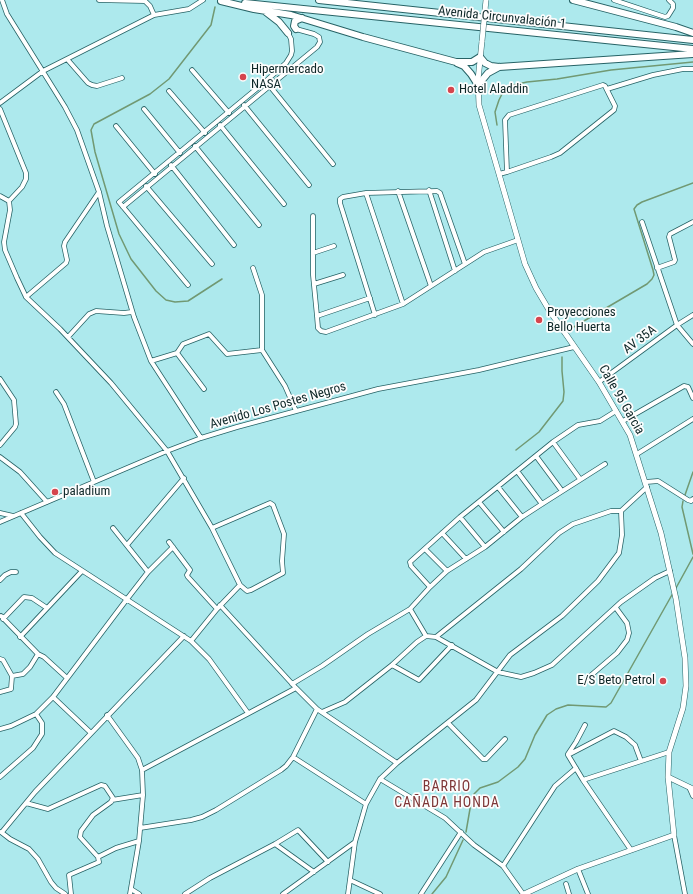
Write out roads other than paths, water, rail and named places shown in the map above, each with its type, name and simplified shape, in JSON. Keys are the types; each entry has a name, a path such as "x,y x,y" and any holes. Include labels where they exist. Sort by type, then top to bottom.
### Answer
{"main road":[{"name":"Avenida Circunvalación 1","path":"213,0 693,49"},
{"name":"Avenida Circunvalación 1","path":"319,0 693,40"},
{"path":"573,0 676,27 693,33"},
{"path":"221,1 292,15 363,37 456,62 464,66 478,85 488,73 499,67"},
{"path":"262,10 273,17 288,33"},
{"path":"296,29 294,26 295,22 303,18"},
{"path":"456,62 472,62 480,57 485,63 491,66 499,67 693,54"}],"street":[{"path":"2,0 7,14 65,107 77,130 99,192 107,226 132,312 151,361 201,438"},
{"path":"98,0 145,1 150,6 154,15"},
{"path":"0,103 43,71 154,15 189,9 203,0"},
{"name":"Calle 95 Garcia","path":"486,0 478,85 479,105 525,264 548,310 599,382 623,421 637,454 661,533 674,588 685,658 686,686 684,708 669,752 668,777 674,834"},
{"path":"614,0 665,17 668,16 673,8 673,4 669,0"},
{"path":"123,207 317,47 320,42 319,37 296,29"},
{"path":"188,285 119,202 204,133 286,63 291,56 292,45 288,33"},
{"path":"67,59 88,83 92,85 97,86 122,78"},
{"path":"607,89 682,69 693,69"},
{"path":"192,70 232,116"},
{"path":"266,81 332,164"},
{"path":"499,174 507,172 552,157 614,110 615,106 607,89 603,85 509,115 505,120 507,172"},
{"path":"169,91 208,137"},
{"path":"241,102 309,185"},
{"path":"0,109 26,173 26,179 22,187 10,201 4,246 26,297 68,337 111,383 167,451 212,528 240,585 247,591 283,573 282,560 284,534 273,505 270,503 212,528"},
{"path":"144,109 183,157"},
{"path":"217,122 284,204"},
{"path":"116,126 158,178"},
{"path":"192,142 259,225"},
{"path":"168,162 234,245"},
{"path":"143,182 212,264"},
{"path":"375,315 340,203 340,199 343,196 366,193 429,190 437,191 440,193 465,264"},
{"path":"429,190 455,271"},
{"path":"26,297 66,263 65,242 99,192"},
{"path":"131,192 134,198"},
{"path":"398,192 431,286"},
{"path":"366,193 403,304"},
{"path":"0,196 10,201"},
{"path":"313,216 316,316 318,328 321,331 326,332 403,304 491,249 518,240"},
{"path":"642,222 677,325 693,344"},
{"path":"657,268 674,262 675,260 669,237 670,234 693,222"},
{"path":"313,253 334,246"},
{"path":"253,268 262,295 262,350 285,386 296,411"},
{"path":"314,284 343,275"},
{"path":"316,316 370,298"},
{"path":"68,337 89,314 96,311 132,312"},
{"name":"AV 35A","path":"599,382 693,315"},
{"path":"151,361 176,353 182,344 209,334 227,354 262,350"},
{"name":"Avenido Los Postes Negros","path":"0,522 201,438 378,389 479,370 574,347"},
{"path":"176,353 204,388"},
{"path":"0,379 14,400 16,424 0,445"},
{"path":"623,421 684,386 688,387 693,398"},
{"path":"56,392 64,404 94,482"},
{"path":"430,586 410,564 442,533 553,442 578,425 600,421 616,411"},
{"path":"637,454 693,419"},
{"path":"553,442 580,479"},
{"path":"536,456 562,490"},
{"path":"0,457 20,472 47,502"},
{"path":"292,684 322,666 368,634 410,609 430,586 447,572 485,547 522,517 562,490 605,464"},
{"path":"517,471 542,504"},
{"path":"127,545 184,478"},
{"path":"436,637 521,568 559,533 573,524 611,511 621,510 646,484 658,481 688,500 691,501 693,499"},
{"path":"498,487 522,517"},
{"path":"479,502 504,532"},
{"path":"348,894 355,842 366,804 380,779 397,763 476,700 510,655 562,616 598,581 619,553 622,536 621,510"},
{"path":"0,513 13,516"},
{"path":"21,513 40,538 55,553 191,641 209,659 248,713"},
{"path":"460,517 485,547"},
{"path":"113,528 148,572"},
{"path":"442,533 466,559"},
{"path":"169,542 190,570 187,575 188,577 219,607 317,709 397,763"},
{"path":"0,729 11,726 36,714 53,697 148,572 173,546"},
{"path":"425,549 447,572"},
{"path":"20,637 82,571"},
{"path":"322,712 345,702 426,636 436,637 452,645 498,672 521,677 534,673 552,665 621,602 655,578 670,571"},
{"path":"0,580 5,575 11,572 16,572"},
{"path":"191,641 219,607 240,585"},
{"path":"47,608 32,598 24,597 2,618 38,654 44,657 67,678"},
{"path":"589,677 617,653 627,640 629,632 627,623 616,608"},
{"path":"410,609 426,636"},
{"path":"65,894 56,888 51,882 38,859 29,849 10,839 1,832 35,792 184,636"},
{"path":"392,665 419,680 452,645"},
{"path":"12,676 23,674 30,667 38,654"},
{"path":"0,659 3,660 12,676 11,689 0,692"},
{"path":"142,770 296,688"},
{"path":"53,697 91,733"},
{"path":"140,828 202,817 216,810 286,766 293,757 317,709"},
{"path":"0,777 33,748 42,734 42,723 36,714"},
{"path":"108,715 138,758 142,770 143,795 139,841 130,892 139,894"},
{"path":"448,723 483,759 486,758 505,740"},
{"path":"568,754 585,725"},
{"path":"568,754 614,731 626,737 635,745 641,761"},
{"path":"583,780 669,752"},
{"path":"568,754 583,780 631,850"},
{"path":"293,757 366,804"},
{"path":"503,866 555,786 576,768"},
{"path":"668,777 691,788 693,796"},
{"path":"380,779 445,818 474,844 503,866 523,894 530,893 578,869 674,834 685,894"},
{"path":"26,803 48,809 102,785 105,786 112,800"},
{"path":"71,894 69,875 100,862 98,857 80,837 81,831 92,815 112,800 143,795"},
{"path":"185,894 210,878 275,844 298,830 328,862"},
{"path":"420,894 461,832"},
{"path":"98,857 116,848 139,841"},
{"path":"283,894 355,842"},
{"path":"275,844 314,872"},
{"path":"578,869 588,894"},
{"path":"350,880 380,894"},
{"path":"566,884 570,894"}],"waterway":[{"path":"215,7 211,25 169,79 150,94 94,124 91,130 95,152 119,234 131,259 156,291 166,300 175,302 188,301 222,279"},
{"path":"497,125 495,112 499,100 503,92 513,85 611,70 693,62"},
{"path":"572,328 647,284 652,279 654,275 653,270 634,209 642,202 693,183"},
{"path":"516,450 539,432 563,401 564,392 562,357"},
{"path":"685,495 693,472"},
{"path":"683,501 682,507 693,554"},
{"path":"676,588 693,557"},
{"path":"466,832 474,794 480,788 498,782 518,767 525,759 535,735 547,715 556,709 568,705 606,707 611,703 673,593"},
{"path":"432,894 446,877 463,840"}],"place":[{"name":"Hipermercado NASA","path":"243,77"},
{"name":"Hotel Aladdin","path":"451,90"},
{"name":"Proyecciones Bello Huerta","path":"539,320"},
{"name":"paladium","path":"55,492"},
{"name":"E/S Beto Petrol","path":"663,681"}],"district":[{"name":"BARRIO CAÑADA HONDA","path":"447,796"}]}
